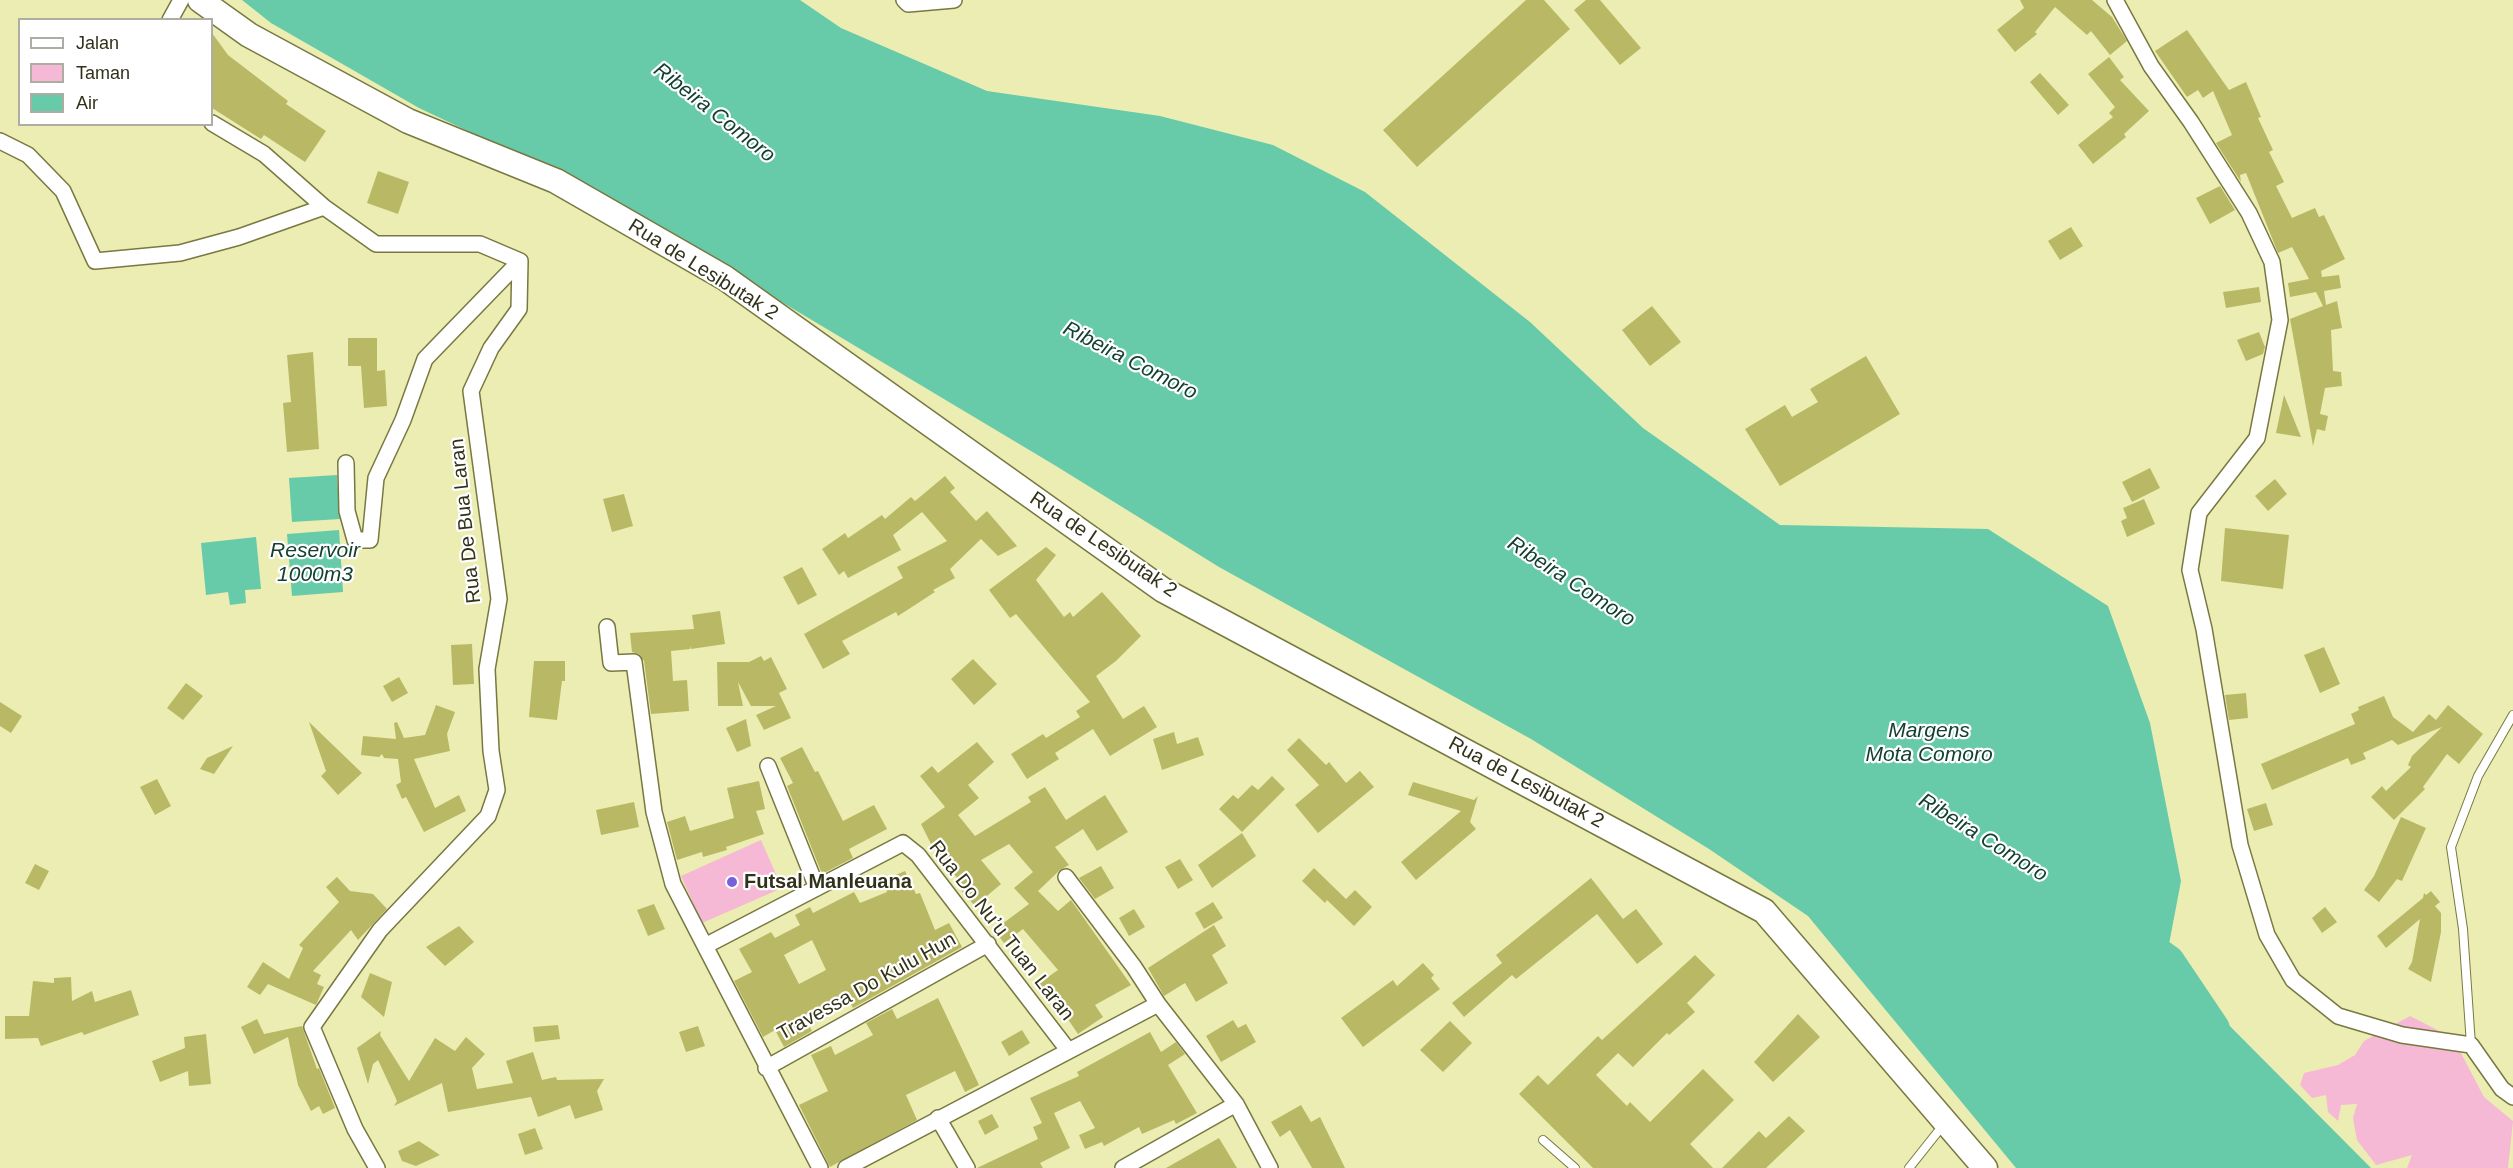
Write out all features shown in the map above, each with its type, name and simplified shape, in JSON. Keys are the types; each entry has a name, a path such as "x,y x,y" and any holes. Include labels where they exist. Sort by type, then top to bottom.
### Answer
{"main road":[{"name":"Rua de Lesibutak 2","path":"200,0 249,35 408,121 556,181 725,278 1163,590 1764,911 1947,1121 1985,1168"}],"street":[{"path":"171,18 181,0"},
{"path":"904,0 908,4 954,0"},
{"path":"2115,0 2151,66 2191,122 2249,213 2272,262 2280,320 2257,438 2199,513 2190,570 2204,629 2240,845 2267,935 2293,980 2338,1016 2402,1035 2471,1045 2502,1089 2513,1097"},
{"path":"213,124 264,154 324,207 376,244 480,244 520,261 425,359 403,420 376,478 370,540 354,540 347,511 346,463"},
{"path":"0,141 28,155 63,191 94,261 180,253 239,237 324,207"},
{"name":"Rua De Bua Laran","path":"377,1168 355,1129 312,1027 380,930 488,816 497,790 491,752 487,669 499,599 471,391 492,348 519,309 520,261"},
{"path":"607,627 611,663 634,662 654,812 673,884 766,1068 820,1168"},
{"path":"768,766 817,888"},
{"name":"Rua Do Nu’u Tuan Laran","path":"705,946 903,843 918,855 1068,1050"},
{"path":"1066,877 1134,967 1158,1004 1236,1104 1270,1168"},
{"name":"Travessa Do Kulu Hun","path":"766,1068 988,944"},
{"path":"846,1168 1158,1004"},
{"path":"1122,1168 1236,1104"},
{"path":"938,1118 967,1168"}],"lane":[{"path":"2471,1045 2463,929 2451,847 2478,776 2513,715"},
{"path":"1909,1168 1947,1121"},
{"path":"1543,1140 1575,1168"}],"green space":[{"name":"Futsal Manleuana","path":"761,840 782,888 702,923 681,876"},
{"path":"2410,1016 2453,1038 2484,1097 2513,1121 2508,1168 2407,1168 2412,1155 2376,1165 2357,1140 2353,1118 2357,1104 2341,1105 2338,1121 2328,1112 2326,1095 2312,1098 2300,1085 2304,1073 2338,1065 2355,1055 2364,1041"}],"water":[{"name":"Margens Mota Comoro","path":"242,0 800,0 841,28 987,91 1160,116 1273,145 1365,192 1530,322 1643,428 1780,525 1988,529 2108,606 2150,723 2181,881 2162,981 2197,993 2371,1168 2016,1168 1808,916 1709,849 1531,739 1219,567 1056,466 601,194 419,108 271,23"},
{"path":"337,475 340,519 292,522 289,478"},
{"name":"Reservoir 1000m3","path":"339,530 343,592 292,596 287,534"},
{"path":"256,537 261,589 245,590 246,603 230,605 228,592 206,595 201,543"}],"building":[{"path":"1526,0 1544,0 1570,29 1417,167 1383,130"},
{"path":"1586,0 1600,0 1641,48 1620,65 1574,10"},
{"path":"2020,0 2092,0 2112,17 2127,41 2110,55 2091,31 2087,35 2055,7 2035,32 2037,34 2015,52 1997,30 2024,8"},
{"path":"2187,30 2229,90 2246,82 2261,117 2258,118 2273,150 2269,152 2284,182 2276,186 2292,218 2315,208 2319,217 2324,215 2345,259 2321,271 2322,277 2339,275 2341,288 2324,291 2326,305 2337,301 2342,328 2331,330 2333,371 2341,372 2342,386 2325,388 2320,414 2328,416 2325,431 2317,429 2313,446 2290,319 2323,306 2316,292 2290,297 2288,283 2309,279 2292,247 2278,253 2246,173 2240,175 2241,182 2216,143 2232,135 2213,91 2203,98 2198,90 2187,97 2155,51"},
{"path":"213,34 228,55 288,101 286,104 326,131 305,162 264,135 261,139 213,109"},
{"path":"2109,57 2124,77 2120,80 2149,111 2124,134 2126,137 2093,164 2078,145 2113,117 2109,113 2115,107 2088,74"},
{"path":"2040,73 2069,105 2058,115 2030,82"},
{"path":"378,171 409,182 398,214 367,203"},
{"path":"2220,186 2235,210 2210,224 2196,198"},
{"path":"2071,227 2083,246 2060,260 2048,241"},
{"path":"2259,287 2261,302 2226,308 2223,292"},
{"path":"1652,306 1681,342 1650,366 1622,330"},
{"path":"2259,332 2265,347 2263,354 2246,361 2237,340"},
{"path":"348,338 377,338 377,371 385,370 387,406 364,408 361,366 348,366"},
{"path":"313,352 319,449 287,452 283,403 291,402 287,355"},
{"path":"1866,356 1900,414 1780,486 1745,429 1785,405 1792,417 1818,402 1810,389"},
{"path":"2284,395 2301,437 2276,433"},
{"path":"2150,468 2160,488 2132,502 2122,482"},
{"path":"945,476 955,488 950,492 976,521 987,511 1017,546 998,556 981,539 950,569 955,578 933,590 935,592 898,616 896,612 842,641 850,654 823,669 804,634 903,578 897,567 947,541 922,512 893,535 901,550 848,578 844,571 839,575 822,549 845,533 848,538 882,515 885,519 911,497 915,501"},
{"path":"2275,479 2287,494 2268,511 2255,496"},
{"path":"624,494 633,526 612,532 603,499"},
{"path":"2144,499 2155,524 2127,537 2121,521 2127,518 2123,508"},
{"path":"2225,528 2289,535 2283,589 2221,581"},
{"path":"1046,547 1056,555 1036,580 1064,617 1070,612 1073,617 1102,592 1141,636 1116,661 1096,676 1123,719 1144,706 1157,727 1110,756 1093,729 1055,753 1059,759 1027,779 1011,754 1043,734 1046,738 1080,717 1076,711 1090,702 1016,614 1010,618 989,590"},
{"path":"802,567 817,595 798,605 783,577"},
{"path":"720,611 725,644 691,649 690,646 690,649 671,651 673,681 687,680 689,711 651,714 644,661 639,654 632,652 630,633 694,629 692,615"},
{"path":"472,644 474,684 453,685 451,645"},
{"path":"2324,647 2340,684 2320,693 2304,655"},
{"path":"761,656 764,661 771,657 787,689 779,693 791,718 764,730 756,715 776,706 751,706 738,682 743,706 718,706 717,662 749,662"},
{"path":"973,659 997,684 974,705 951,679"},
{"path":"534,661 565,661 565,681 562,681 557,720 529,717"},
{"path":"399,677 408,693 392,702 383,686"},
{"path":"186,683 203,696 183,720 167,708"},
{"path":"2246,693 2248,718 2229,720 2225,695"},
{"path":"2384,696 2393,717 2413,732 2429,714 2436,720 2448,705 2483,734 2459,764 2447,754 2423,787 2425,789 2394,820 2371,797 2382,786 2386,791 2411,767 2408,765 2412,756 2442,727 2398,745 2392,740 2363,753 2366,759 2351,765 2348,758 2272,790 2261,764 2355,724 2351,714 2359,710 2358,707"},
{"path":"0,702 22,716 11,733 0,726"},
{"path":"436,705 455,712 447,734 450,751 414,759 435,808 459,795 466,811 424,832 406,797 402,799 396,785 401,782 398,759 384,758 382,754 379,757 361,755 363,736 396,739 394,723 397,722 404,738 425,735"},
{"path":"746,719 751,746 737,752 726,728"},
{"path":"309,722 362,773 338,795 321,776 326,771"},
{"path":"1174,732 1177,744 1198,737 1204,755 1162,770 1153,739"},
{"path":"1299,738 1326,765 1329,762 1346,783 1360,771 1374,787 1318,833 1295,805 1319,785 1287,750"},
{"path":"977,742 994,762 968,785 979,798 958,815 975,836 1031,802 1028,797 1045,787 1066,820 1105,795 1128,832 1097,851 1083,829 1055,847 1069,865 1060,870 1038,891 1058,911 1071,900 1131,985 1095,1005 1103,1017 1078,1034 1052,996 1048,999 1038,984 1058,970 1023,929 1004,943 994,930 1029,904 1014,888 1033,872 1009,844 981,860 1001,884 975,906 957,886 961,883 933,848 921,824 945,807 920,776 932,766 938,773"},
{"path":"233,746 214,774 200,769 207,758"},
{"path":"802,747 815,772 818,771 843,821 874,805 887,829 849,849 853,858 822,874 787,786 793,783 780,758"},
{"path":"1272,776 1285,789 1242,832 1219,809 1233,795 1238,799 1252,785 1258,790"},
{"path":"157,779 171,806 155,815 140,787"},
{"path":"759,781 765,809 756,811 764,834 726,847 727,850 703,857 702,852 677,860 667,822 685,816 690,831 734,818 727,788"},
{"path":"1413,782 1474,800 1478,796 1470,822 1476,829 1416,880 1401,862 1461,811 1408,795"},
{"path":"634,802 639,827 601,835 596,810"},
{"path":"2266,803 2273,825 2254,831 2247,809"},
{"path":"2401,817 2426,828 2402,881 2397,879 2379,902 2364,890 2374,876"},
{"path":"1242,833 1256,856 1212,888 1198,865"},
{"path":"1180,859 1193,880 1178,889 1165,867"},
{"path":"35,864 49,871 39,890 25,883"},
{"path":"1101,866 1114,888 1095,899 1079,878"},
{"path":"1314,868 1346,899 1355,890 1372,907 1354,926 1327,900 1325,903 1302,881"},
{"path":"905,871 916,894 920,893 935,930 949,923 962,947 853,1008 845,994 804,1015 812,1031 784,1047 775,1030 763,1037 734,981 752,972 739,949 771,932 775,938 800,925 795,915 810,907 813,913 854,892 860,903 887,892 882,881","holes":["812,940 826,970 799,984 784,955"]},
{"path":"337,877 350,891 373,894 387,909 358,940 351,930 313,971 321,975 317,984 324,987 316,1005 268,984 260,995 247,987 263,962 289,979 303,948 299,945 339,902 326,887"},
{"path":"1591,878 1623,919 1636,909 1663,944 1637,964 1597,914 1516,979 1512,975 1464,1017 1452,1003 1502,963 1496,955"},
{"path":"2431,891 2440,902 2435,906 2441,913 2441,932 2431,982 2408,969 2412,962 2420,919 2386,948 2377,936 2423,898 2424,893 2426,895"},
{"path":"1213,902 1223,918 1204,929 1195,913"},
{"path":"654,904 665,929 648,936 637,910"},
{"path":"2325,907 2337,922 2322,933 2312,918"},
{"path":"1134,909 1145,927 1129,936 1119,918"},
{"path":"1214,925 1226,946 1212,955 1228,983 1196,1002 1185,983 1164,996 1148,968"},
{"path":"459,926 474,942 445,966 426,947"},
{"path":"1695,955 1715,975 1687,1003 1695,1012 1669,1035 1667,1033 1633,1067 1618,1053 1596,1075 1627,1106 1630,1102 1650,1122 1703,1069 1734,1100 1690,1144 1713,1168 1593,1168 1519,1094 1538,1075 1548,1085 1598,1036 1602,1040"},
{"path":"1423,963 1434,975 1431,978 1440,989 1363,1047 1341,1018 1393,980 1397,986"},
{"path":"370,973 392,982 384,1017 361,997"},
{"path":"71,977 72,1001 92,991 95,1002 131,990 139,1015 84,1035 82,1032 41,1046 38,1038 5,1039 5,1016 29,1016 33,981 54,983 54,978"},
{"path":"938,998 979,1085 965,1092 955,1071 906,1095 917,1120 830,1167 799,1105 828,1091 811,1055 831,1046 835,1055 873,1035 866,1023 892,1009 897,1019"},
{"path":"1798,1014 1820,1037 1773,1082 1754,1062"},
{"path":"257,1019 264,1034 302,1026 317,1069 319,1068 335,1108 323,1114 319,1106 311,1111 298,1085 288,1037 254,1054 241,1027"},
{"path":"1233,1020 1238,1028 1246,1024 1256,1042 1221,1062 1206,1036"},
{"path":"1450,1021 1472,1043 1443,1072 1420,1050"},
{"path":"558,1025 560,1039 535,1042 533,1027"},
{"path":"698,1026 705,1046 686,1052 679,1032"},
{"path":"1022,1030 1030,1043 1009,1056 1001,1042"},
{"path":"381,1031 380,1035 409,1081 435,1038 455,1051 466,1037 485,1054 472,1068 477,1089 513,1083 506,1061 533,1052 542,1080 556,1077 557,1080 604,1079 597,1091 603,1110 575,1119 570,1105 538,1117 531,1097 448,1112 442,1083 394,1106 397,1101 378,1060 373,1064 368,1084 357,1048"},
{"path":"1150,1032 1161,1052 1176,1042 1185,1054 1168,1065 1197,1113 1176,1124 1174,1120 1142,1134 1139,1127 1104,1146 1102,1142 1085,1149 1079,1135 1095,1128 1080,1101 1054,1113 1070,1148 1040,1163 1043,1168 977,1168 1038,1139 1033,1127 1042,1123 1030,1098 1079,1076 1077,1072"},
{"path":"206,1034 211,1084 189,1086 188,1071 160,1082 152,1061 185,1048 184,1037"},
{"path":"1301,1105 1311,1122 1320,1117 1345,1168 1312,1168 1290,1130 1280,1137 1271,1122"},
{"path":"992,1114 999,1127 985,1135 978,1121"},
{"path":"1789,1116 1805,1131 1766,1168 1722,1168 1759,1131 1766,1138"},
{"path":"535,1128 543,1149 525,1155 518,1134"},
{"path":"1219,1138 1237,1168 1166,1168"},
{"path":"419,1141 440,1155 416,1166 402,1161 398,1151"}],"waterway":[{"name":"Ribeira Comoro","path":"2128,934 2168,962 2213,1029"}],"place":[{"name":"Futsal Manleuana","path":"732,882"}]}
